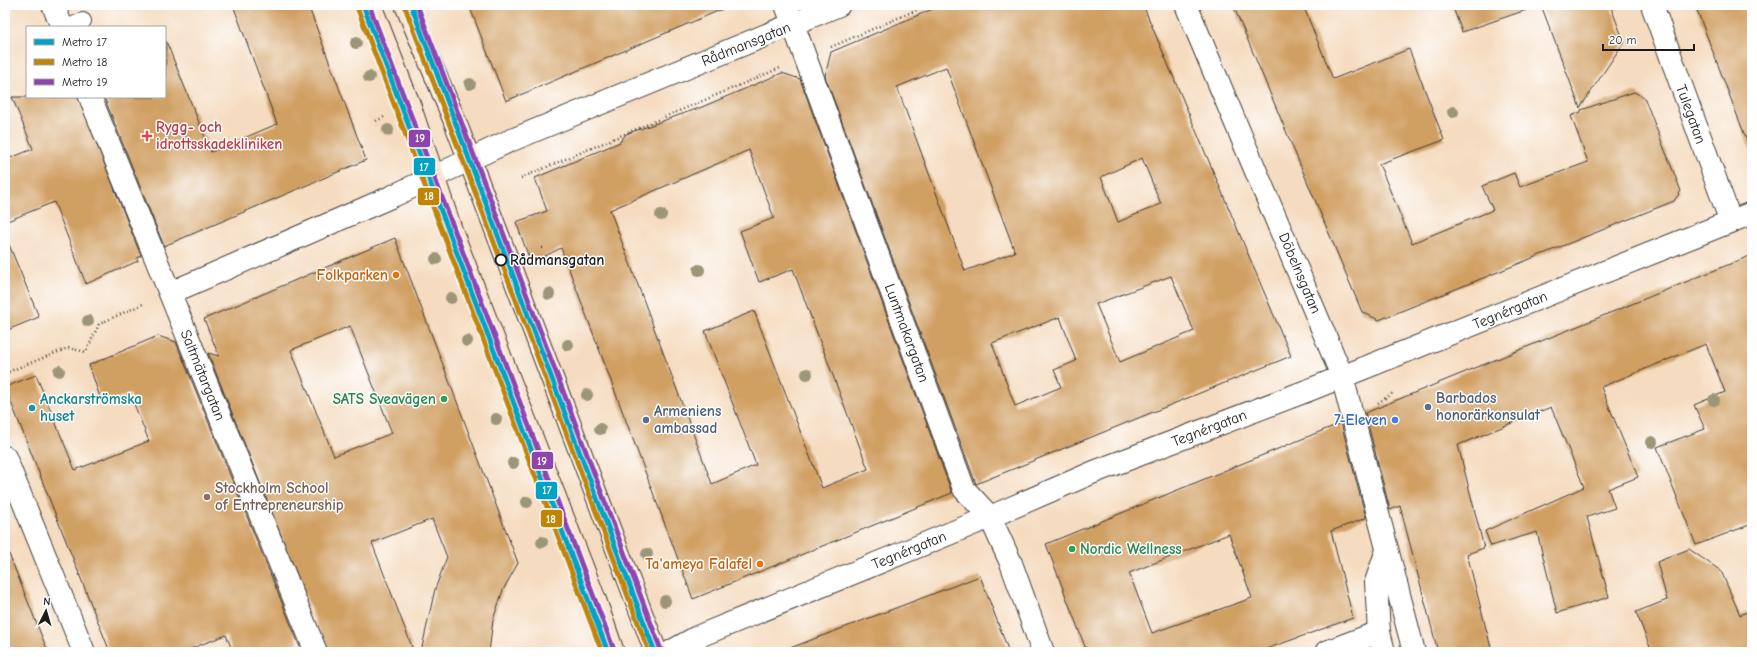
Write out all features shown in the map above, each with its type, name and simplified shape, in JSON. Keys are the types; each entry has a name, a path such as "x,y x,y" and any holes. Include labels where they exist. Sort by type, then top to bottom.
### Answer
{"main road":[{"path":"370,5 410,108 451,230 592,593 613,652"},
{"path":"406,5 470,159 656,652"}],"street":[{"path":"53,5 62,26"},
{"name":"Rådmansgatan","path":"170,294 433,178 470,159 789,15 839,5"},
{"name":"Döbelnsgatan","path":"1186,5 1342,376 1414,652"},
{"name":"Tulegatan","path":"1652,5 1731,222"},
{"name":"Luntmakargatan","path":"789,15 964,489 990,517 1011,563 1043,652"},
{"name":"Saltmätargatan","path":"90,98 316,652"},
{"name":"Tegnérgatan","path":"670,652 697,636 990,517 1094,472 1342,376 1752,213"},
{"path":"5,457 84,652"},
{"path":"1326,652 1381,642 1376,582 1387,550"}],"lane":[{"path":"70,26 83,21"}],"path":[{"path":"825,50 928,5"},
{"path":"521,178 780,68 786,70"},
{"path":"376,121 384,117"},
{"path":"5,373 68,348 86,352 99,324 145,303"},
{"path":"1376,404 1393,393"}],"building":[{"path":"233,5 308,5 366,160 164,246 104,98 166,98 166,41 211,152 277,124"},
{"path":"469,5 732,5 506,101"},
{"path":"942,5 1143,5 1291,356 976,484 825,76 831,52","holes":["946,67 1015,252 965,271 897,87","1142,158 1161,204 1118,222 1101,177","1171,276 1194,331 1120,362 1096,304","1060,317 1076,361 1054,370 1061,387 1015,406 992,343"]},
{"path":"1233,5 1303,5 1333,79 1409,49 1444,140 1379,164 1412,243 1493,210 1482,186 1514,173 1520,187 1588,162 1571,116 1581,112 1581,110 1634,92 1644,97 1681,191 1674,201 1379,320 1362,312"},
{"path":"1452,5 1528,5 1529,9 1462,32"},
{"path":"1541,5 1610,5 1624,42 1580,108"},
{"path":"1695,5 1752,5 1752,148 1750,149"},
{"path":"782,73 800,79 952,493 693,599 561,248 531,263 516,222 547,211 535,178 620,142 626,134 702,107","holes":["749,150 774,218 740,231 759,282 793,269 868,469 822,488 754,311 705,331 756,465 712,484 610,210"]},
{"path":"12,97 78,98 141,256 137,258 138,261 86,284 54,202 5,222 5,160 33,149"},
{"path":"5,235 39,317 5,331"},
{"path":"395,238 518,563 503,590 493,620 489,652 421,652 435,589 447,557 432,519 372,543 414,652 328,652 208,353 219,356 204,319","holes":["350,326 392,433 334,456 291,350"]},
{"path":"1752,255 1752,524 1696,545 1657,447 1705,429 1694,405 1725,392 1706,344 1601,387 1638,477 1608,489 1615,508 1587,517 1609,597 1557,613 1537,532 1491,546 1485,531 1584,487 1551,407 1458,445 1484,548 1467,554 1492,652 1438,652 1400,506 1390,510 1365,413"},
{"path":"158,336 176,342 302,652 233,652 226,635 182,652 110,652 5,387 36,375 75,470 149,441 130,394 102,403 89,365"},
{"path":"1341,423 1366,518 1331,531 1353,618 1258,652 1087,652 1046,544","holes":["1229,534 1252,598 1152,633 1129,573"]},
{"path":"5,549 7,549 48,652 5,652"},
{"path":"1689,549 1721,571 1740,615 1752,610 1752,652 1652,652 1636,612 1667,600 1657,562"},
{"path":"980,576 1009,652 785,652 785,650"}],"metro line":[{"name":"17","path":"363,5 608,652"},
{"name":"19","path":"369,5 614,650"},
{"name":"17","path":"411,5 655,652"},
{"name":"19","path":"417,5 661,650"},
{"name":"18","path":"357,7 602,652"},
{"name":"18","path":"405,7 649,652"}],"place":[{"name":"Rygg- och idrottsskadekliniken","path":"147,136"},
{"name":"Rådmansgatan","path":"501,260"},
{"name":"Folkparken","path":"396,275"},
{"name":"SATS Sveavägen","path":"444,399"},
{"name":"Barbados honorärkonsulat","path":"1428,407"},
{"name":"Anckarströmska huset","path":"32,408"},
{"name":"Armeniens ambassad","path":"646,420"},
{"name":"7-Eleven","path":"1395,420"},
{"name":"Stockholm School of Entrepreneurship","path":"207,497"},
{"name":"Nordic Wellness","path":"1072,549"},
{"name":"Ta'ameya Falafel","path":"760,564"}]}
